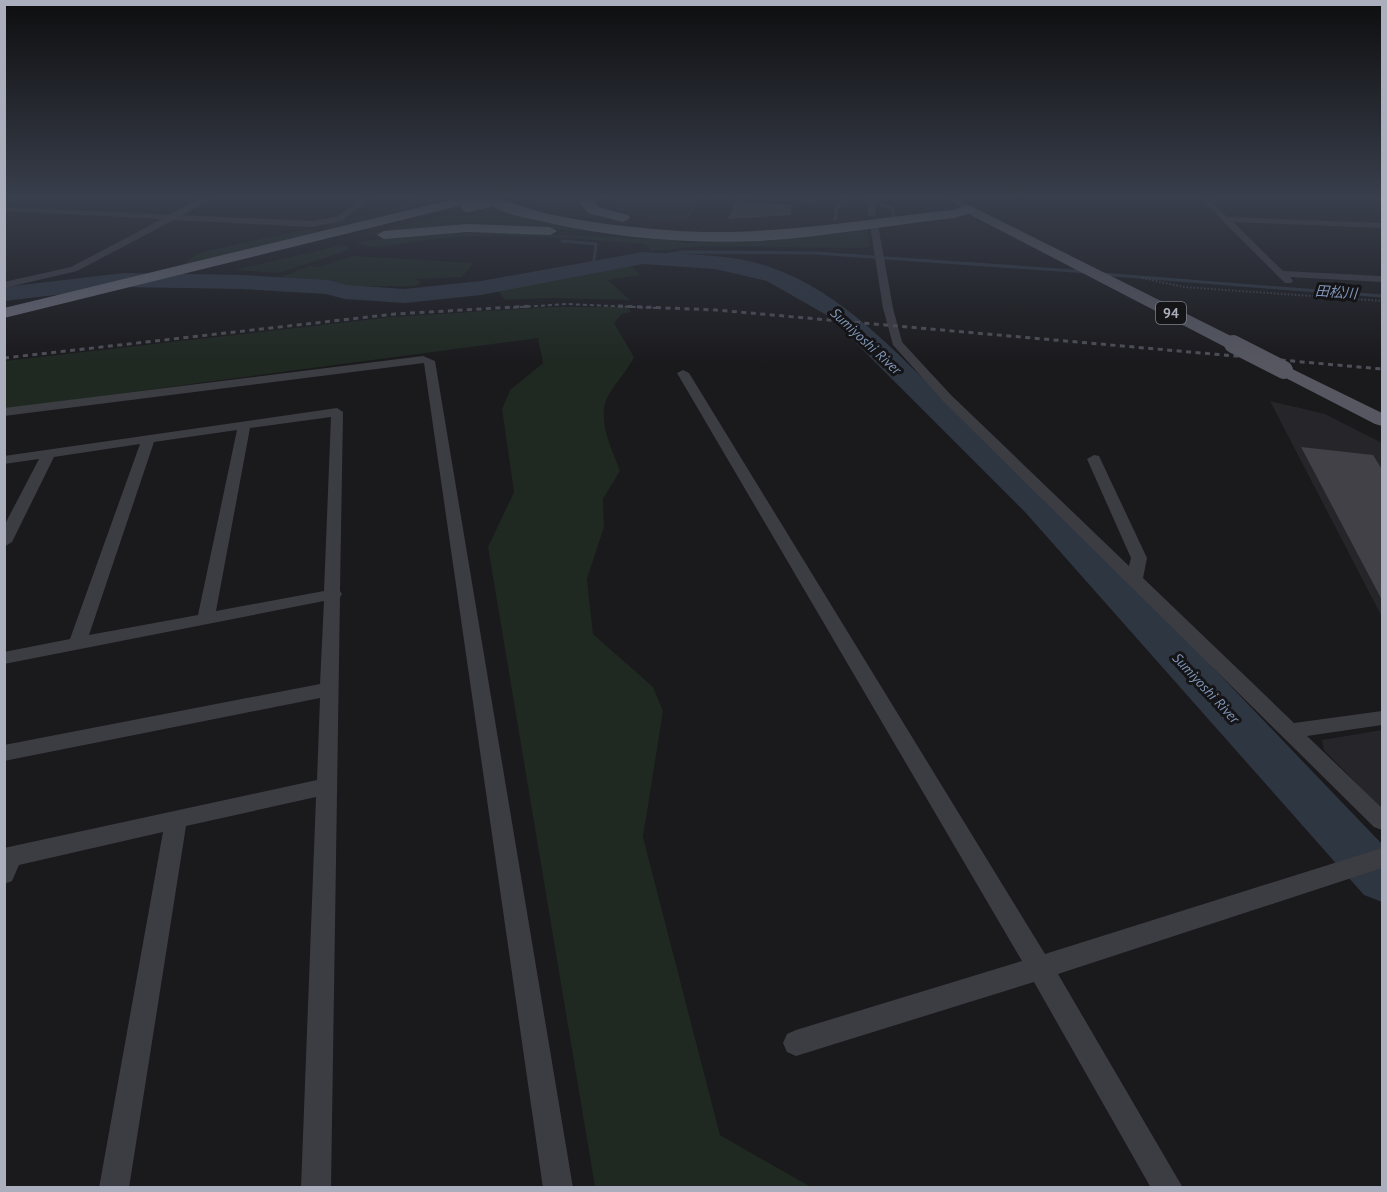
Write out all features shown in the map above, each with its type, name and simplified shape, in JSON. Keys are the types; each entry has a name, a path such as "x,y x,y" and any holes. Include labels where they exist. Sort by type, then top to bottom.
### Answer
{"highway":[{"path":"4,313 247,254"},
{"path":"4,321 273,254"}],"main road":[{"name":"94","path":"1054,254 1383,420"}],"street":[{"path":"4,285 55,275 106,254"},
{"path":"878,254 897,343 947,398 1383,821"},
{"path":"1261,254 1285,278 1383,279"},
{"path":"4,412 423,359 429,361 558,1188"},
{"path":"683,373 1040,968 1168,1188"},
{"path":"4,460 337,412 334,594 326,786 316,1188"},
{"path":"206,619 244,426"},
{"path":"77,644 148,440"},
{"path":"4,542 49,453"},
{"path":"1094,459 1138,558 1134,580"},
{"path":"4,658 334,594"},
{"path":"4,753 330,689"},
{"path":"1290,731 1383,718"},
{"path":"6,863 176,820 326,786"},
{"path":"114,1188 176,820"},
{"path":"796,1043 1040,968 1383,858"}],"path":[{"path":"1143,279 1184,287 1383,302"}],"shaded area":[{"path":"197,254 231,254 183,265"},
{"path":"305,254 337,254 279,273 235,270"},
{"path":"353,256 473,263 462,277 415,279 421,282 416,286 345,286 281,277 309,266 319,267"},
{"path":"632,266 640,275 608,280 630,300 552,298 505,300 498,290 578,274"},
{"path":"550,307 627,307 631,312 622,314 614,323 634,357 608,396 604,410 607,437 620,471 603,499 604,527 587,579 593,634 653,687 663,711 643,837 720,1135 811,1187 595,1187 488,547 514,492 502,409 510,390 543,363 538,338 5,409 4,361 392,317"},
{"path":"1270,401 1325,414 1382,443 1382,617"},
{"path":"1382,730 1382,809 1324,750 1322,740"}],"building":[{"path":"1301,447 1373,455 1383,471 1383,602"}],"waterway":[{"path":"593,268 595,254"},
{"name":"田松川","path":"643,258 673,254"},
{"name":"田松川","path":"824,254 1088,272"},
{"name":"Sumiyoshi River","path":"4,294 124,280 242,282 328,287 345,292 405,296 481,288 643,258 715,263 775,276 838,312 1037,505 1382,879"},
{"name":"田松川","path":"1101,274 1382,296"}],"railway":[{"path":"506,308 567,304 656,308"},
{"path":"4,358 395,314 531,306"},
{"path":"618,306 716,310 1382,369"}]}
